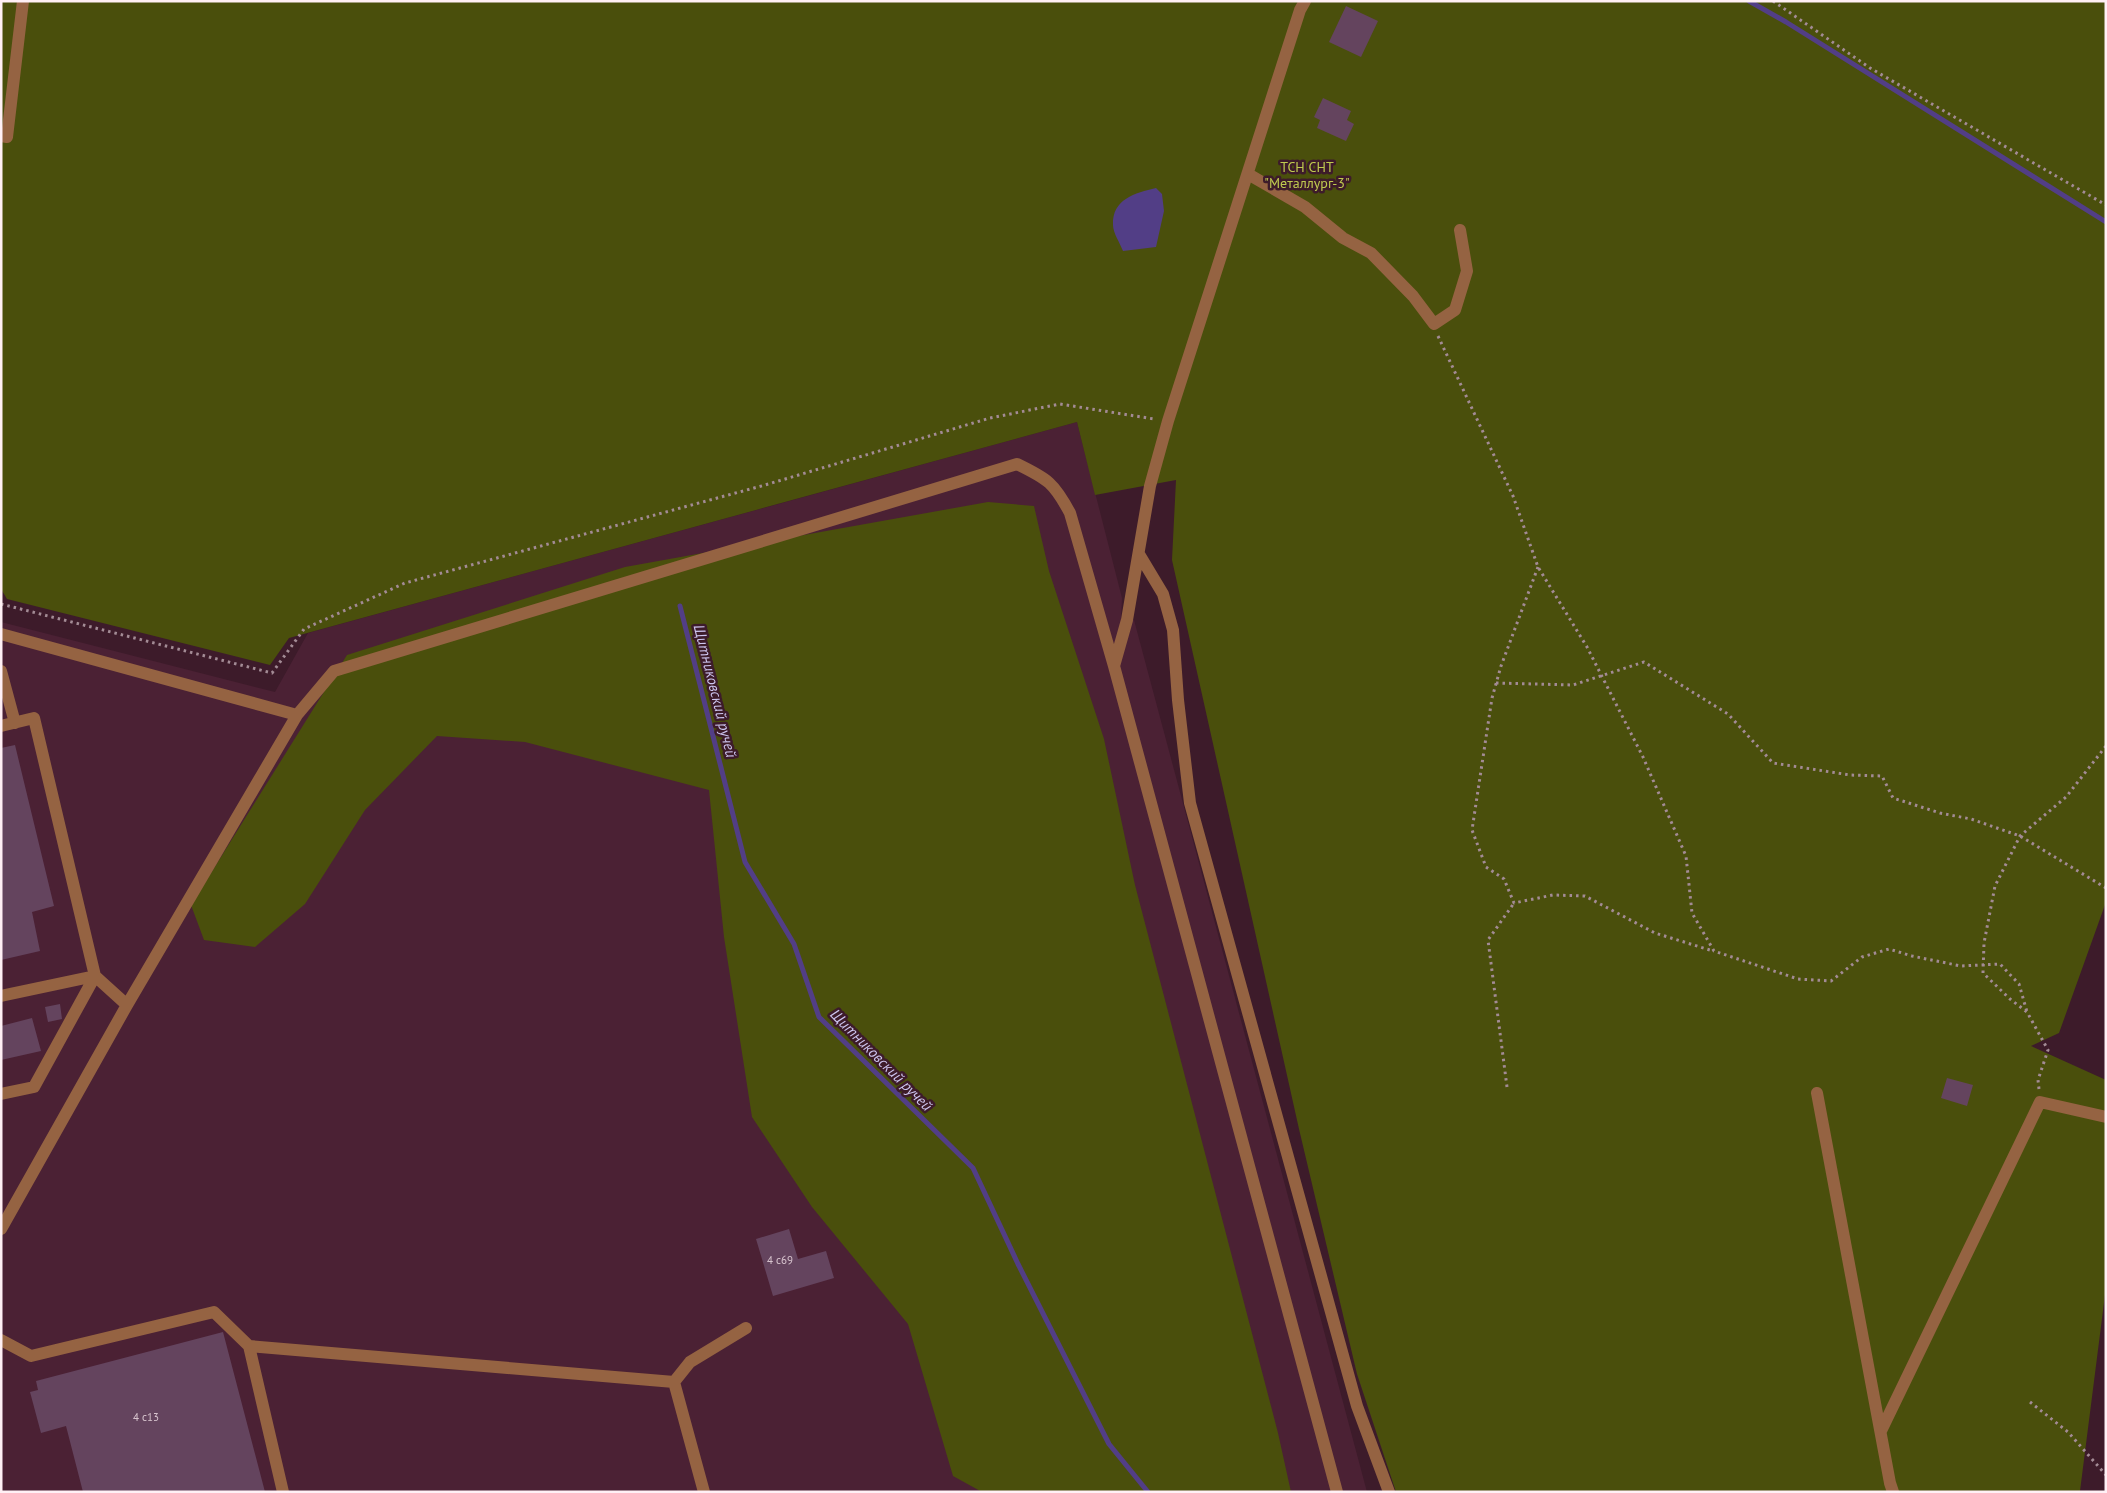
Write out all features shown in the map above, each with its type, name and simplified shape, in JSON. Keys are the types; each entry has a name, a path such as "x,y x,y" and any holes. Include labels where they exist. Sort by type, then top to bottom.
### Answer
{"street":[{"path":"1,136 7,137 23,1"},
{"path":"1114,666 1127,620 1150,486 1168,421 1300,10 1305,1"},
{"path":"1248,174 1305,207 1343,238 1371,253 1413,296 1434,324 1455,310 1467,271 1460,230"},
{"path":"1,1229 127,1005 297,715 334,671 1017,464 1043,477 1053,486 1058,491 1070,513 1114,666 1337,1492"},
{"path":"1139,554 1163,594 1173,630 1178,700 1190,803 1357,1406 1389,1492"},
{"path":"1,634 297,715"},
{"path":"1,672 15,723"},
{"path":"1,726 34,718 95,976 127,1005"},
{"path":"1,996 95,976"},
{"path":"1,1094 34,1087 95,976"},
{"path":"1817,1093 1893,1492"},
{"path":"1881,1431 2040,1102 2106,1117"},
{"path":"1,1340 31,1356 214,1312 249,1346 282,1492"},
{"path":"674,1382 690,1362 746,1328"},
{"path":"249,1346 674,1382"},
{"path":"674,1382 704,1492"}],"path":[{"path":"1773,1 1870,68 2106,205"},
{"path":"1434,324 1443,348 1488,438 1538,567 1587,647 1643,757 1686,856 1692,913 1714,951"},
{"path":"1,604 272,673 304,629 405,583 765,484 990,418 1060,404 1168,421"},
{"path":"1514,903 1504,879 1486,867 1472,830 1478,782 1496,683 1538,567"},
{"path":"1496,683 1573,685 1644,662 1728,714 1773,763 1850,775 1882,776 1893,798 1940,813 1971,819 2020,836 2106,888"},
{"path":"2027,1012 2010,999 1983,973 1984,943 1995,886 2020,836 2066,797 2106,746"},
{"path":"1507,1087 1488,940 1514,903 1553,895 1585,896 1655,932 1798,979 1830,981 1862,956 1889,949 1912,956 1961,966 2000,964 2019,984 2027,1012 2048,1050 2038,1080 2040,1102"},
{"path":"2030,1402 2068,1432 2106,1475"}],"shaded area":[{"path":"1156,188 1162,194 1164,211 1156,247 1123,251 1113,228 1116,209 1133,195"},
{"path":"1077,422 1122,598 1121,620 1134,620 1367,1492 1,1492 1,622 275,692 308,633"}],"green space":[{"name":"ТСН СНТ \"Металлург-3\"","path":"1,1 2106,1 2106,902 2059,1033 2031,1046 2106,1080 2106,1287 2080,1491 1396,1492 1357,1374 1299,1129 1172,560 1176,480 1095,495 1077,422 289,638 270,665 7,599 1,589"},
{"path":"988,502 1034,506 1049,571 1104,739 1135,885 1278,1433 1291,1492 982,1492 953,1476 908,1324 812,1207 752,1117 724,937 709,790 525,742 437,736 365,810 305,904 255,947 204,940 191,905 347,655 625,567"}],"building":[{"path":"1346,6 1378,21 1361,57 1329,42"},
{"path":"1323,98 1351,111 1347,120 1354,124 1346,141 1317,128 1320,120 1314,117"},
{"path":"15,745 54,906 32,912 40,951 1,960 1,748"},
{"path":"60,1004 62,1019 48,1022 45,1007"},
{"path":"32,1018 41,1051 1,1060 1,1026"},
{"path":"1947,1078 1973,1085 1967,1106 1941,1098"},
{"path":"789,1229 798,1259 826,1251 834,1278 773,1296 756,1239"},
{"path":"223,1332 265,1492 83,1492 66,1426 41,1433 30,1392 38,1390 36,1381"}],"waterway":[{"path":"1749,1 1786,22 2106,222"},
{"name":"Щитниковский ручей","path":"680,606 745,862 794,944 819,1017 973,1168 1018,1264 1109,1444 1148,1492"}]}
